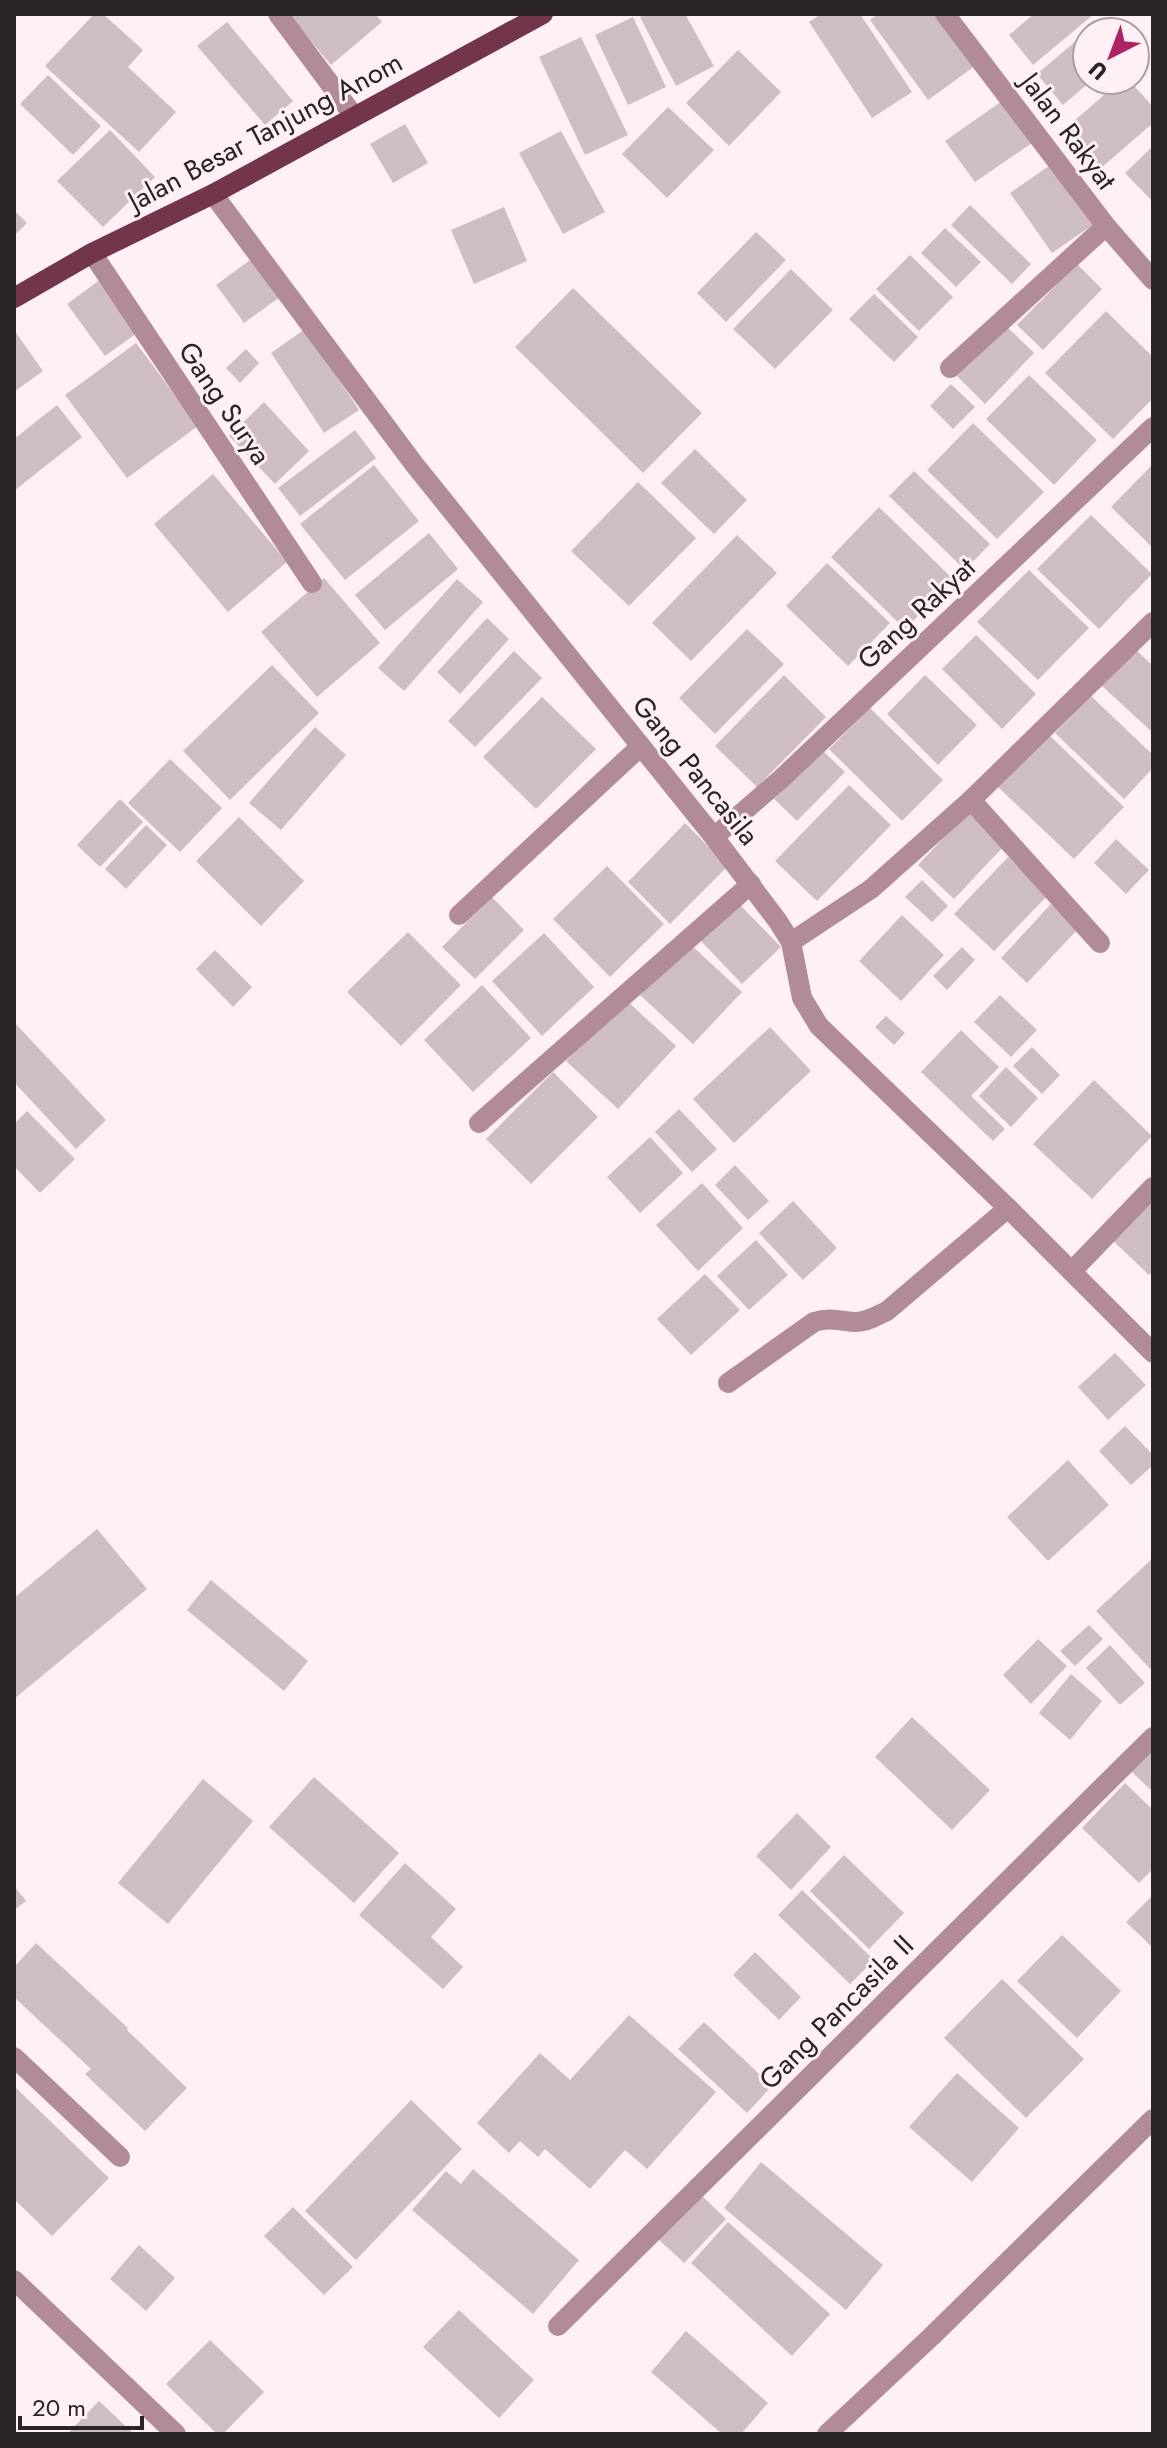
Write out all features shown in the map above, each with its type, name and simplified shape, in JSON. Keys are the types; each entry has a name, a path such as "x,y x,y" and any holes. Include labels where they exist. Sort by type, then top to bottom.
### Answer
{"main road":[{"name":"Jalan Besar Tanjung Anom","path":"14,298 92,253 213,194 543,14"}],"street":[{"path":"278,14 354,116"},
{"name":"Jalan Rakyat","path":"945,14 1106,226 1153,280"},
{"name":"Gang Pancasila","path":"213,194 414,464 751,884 791,942 802,998 819,1026 1153,1353"},
{"path":"950,368 1106,226"},
{"name":"Gang Surya","path":"92,253 312,583"},
{"name":"Gang Rakyat","path":"714,837 781,779 1153,427"},
{"path":"791,942 871,889 971,800 1153,622"},
{"path":"459,915 641,746"},
{"path":"971,800 1100,943"},
{"path":"479,1123 751,884"},
{"path":"1072,1271 1153,1187"},
{"path":"728,1383 814,1322 827,1318 856,1322 869,1320 887,1311 1008,1208"},
{"name":"Gang Pancasila II","path":"558,2326 1153,1737"},
{"path":"14,2057 120,2157"},
{"path":"827,2434 1153,2119"},
{"path":"14,2280 176,2434"}],"building":[{"path":"94,14 103,14 143,50 128,67 176,112 139,152 45,66"},
{"path":"288,14 375,14 382,22 331,65"},
{"path":"645,14 685,14 714,66 676,86 640,17"},
{"path":"821,14 860,14 912,92 872,118 809,22"},
{"path":"878,14 936,14 975,66 928,100 870,20"},
{"path":"1034,14 1094,14 1071,16 1071,33 1033,65 1009,35"},
{"path":"633,17 666,87 628,105 595,35"},
{"path":"227,22 293,101 265,125 197,46"},
{"path":"581,37 628,135 585,155 539,57"},
{"path":"1071,45 1071,96 1073,96 1063,105 1037,74"},
{"path":"738,50 781,92 729,146 686,103"},
{"path":"48,75 101,126 73,155 20,104"},
{"path":"1103,96 1143,96 1153,107 1153,123 1100,169 1065,129"},
{"path":"1002,101 1032,143 975,182 945,141"},
{"path":"668,107 714,150 667,198 622,154"},
{"path":"405,124 428,163 393,183 370,144"},
{"path":"110,130 155,177 103,227 57,181"},
{"path":"561,131 605,212 563,234 519,153"},
{"path":"1153,146 1153,202 1125,173"},
{"path":"1052,164 1094,224 1052,253 1010,193"},
{"path":"970,205 1031,264 1012,284 951,225"},
{"path":"504,207 527,261 474,284 451,230"},
{"path":"14,210 27,223 14,236"},
{"path":"945,228 981,262 956,287 921,253"},
{"path":"756,232 786,260 726,322 697,293"},
{"path":"257,255 284,294 244,323 216,285"},
{"path":"910,255 953,297 919,331 876,289"},
{"path":"1077,264 1102,289 1043,350 1017,325"},
{"path":"791,269 833,310 775,369 733,329"},
{"path":"101,279 140,331 105,356 67,304"},
{"path":"573,288 702,413 643,473 515,347"},
{"path":"874,294 918,337 894,362 849,319"},
{"path":"1106,311 1153,357 1153,398 1113,439 1045,373"},
{"path":"1005,325 1034,353 985,404 956,375"},
{"path":"305,329 359,410 324,433 271,353"},
{"path":"14,330 43,371 14,392"},
{"path":"136,343 198,426 127,478 65,395"},
{"path":"246,349 259,363 240,383 226,368"},
{"path":"1029,375 1097,440 1054,485 986,419"},
{"path":"951,384 975,407 953,429 930,406"},
{"path":"264,402 309,451 275,484 229,436"},
{"path":"57,405 82,437 14,491 14,439"},
{"path":"973,423 1044,492 997,539 927,470"},
{"path":"355,430 376,458 300,516 278,488"},
{"path":"695,449 747,500 714,534 661,483"},
{"path":"1153,464 1153,548 1111,507"},
{"path":"374,465 419,521 345,580 300,524"},
{"path":"914,471 990,544 965,570 889,496"},
{"path":"213,474 287,562 228,612 154,524"},
{"path":"638,482 696,538 629,606 571,551"},
{"path":"879,507 954,580 905,629 831,557"},
{"path":"1091,515 1152,574 1099,629 1037,569"},
{"path":"429,533 458,569 385,630 355,595"},
{"path":"737,535 777,573 691,661 652,623"},
{"path":"827,563 890,623 848,666 786,606"},
{"path":"1029,570 1089,628 1038,680 977,622"},
{"path":"324,578 380,643 317,697 261,632"},
{"path":"457,579 483,602 404,691 378,668"},
{"path":"487,618 509,639 460,694 437,672"},
{"path":"747,629 784,664 715,734 679,698"},
{"path":"976,635 1036,694 1002,729 942,669"},
{"path":"1135,649 1153,666 1153,733 1101,685"},
{"path":"514,651 542,678 475,747 448,721"},
{"path":"272,665 319,713 230,800 183,751"},
{"path":"784,675 826,717 757,787 715,746"},
{"path":"925,675 977,725 938,765 887,714"},
{"path":"1091,696 1153,755 1153,768 1124,799 1055,733"},
{"path":"542,697 596,749 536,809 483,757"},
{"path":"870,708 943,780 902,821 829,749"},
{"path":"315,727 346,755 281,830 249,803"},
{"path":"1049,735 1124,807 1074,859 998,787"},
{"path":"822,750 845,772 797,821 774,799"},
{"path":"170,759 222,808 180,852 128,803"},
{"path":"849,785 891,825 817,901 775,861"},
{"path":"120,799 143,822 100,867 77,845"},
{"path":"968,812 1004,846 954,899 918,865"},
{"path":"239,817 304,881 261,926 196,861"},
{"path":"685,823 728,866 670,924 628,882"},
{"path":"146,825 167,845 126,889 105,869"},
{"path":"1116,839 1149,870 1126,894 1094,863"},
{"path":"1008,857 1048,895 994,951 954,914"},
{"path":"607,866 664,924 610,977 553,919"},
{"path":"922,880 948,906 932,922 905,897"},
{"path":"492,897 524,930 475,979 442,947"},
{"path":"738,903 781,947 742,984 700,940"},
{"path":"1051,904 1078,929 1027,983 1001,958"},
{"path":"902,915 944,955 901,1001 859,961"},
{"path":"408,932 461,985 401,1046 347,992"},
{"path":"544,933 594,987 542,1036 492,981"},
{"path":"689,943 742,992 693,1044 640,995"},
{"path":"962,947 975,960 947,990 933,976"},
{"path":"215,950 252,987 233,1007 196,969"},
{"path":"482,985 531,1038 473,1092 424,1040"},
{"path":"1000,995 1037,1030 1011,1057 974,1022"},
{"path":"625,999 676,1046 618,1109 566,1061"},
{"path":"886,1016 905,1033 894,1045 875,1027"},
{"path":"14,1022 106,1120 76,1149 14,1082"},
{"path":"770,1027 811,1071 734,1143 693,1099"},
{"path":"961,1030 999,1067 971,1096 1005,1129 993,1141 921,1072"},
{"path":"1032,1047 1060,1075 1042,1094 1013,1066"},
{"path":"1006,1067 1038,1098 1011,1127 979,1096"},
{"path":"553,1072 598,1117 531,1184 486,1139"},
{"path":"1094,1080 1152,1136 1092,1199 1033,1144"},
{"path":"679,1109 717,1149 692,1172 655,1132"},
{"path":"27,1111 75,1159 40,1193 14,1166 14,1124"},
{"path":"650,1137 683,1173 640,1213 607,1177"},
{"path":"735,1165 769,1201 748,1220 715,1185"},
{"path":"702,1183 743,1228 698,1271 656,1225"},
{"path":"1153,1189 1153,1271 1149,1275 1108,1236"},
{"path":"793,1201 837,1248 803,1280 759,1233"},
{"path":"756,1240 788,1275 749,1310 717,1276"},
{"path":"705,1274 740,1310 691,1355 657,1319"},
{"path":"1115,1353 1146,1385 1108,1420 1078,1387"},
{"path":"1125,1426 1153,1455 1153,1465 1131,1485 1099,1451"},
{"path":"1068,1460 1109,1505 1048,1561 1007,1517"},
{"path":"97,1529 147,1589 14,1699 14,1598"},
{"path":"1153,1558 1153,1672 1096,1611"},
{"path":"211,1580 308,1661 284,1691 187,1610"},
{"path":"1089,1625 1103,1639 1075,1666 1060,1651"},
{"path":"1038,1639 1067,1666 1031,1704 1003,1675"},
{"path":"1110,1645 1145,1683 1120,1705 1086,1668"},
{"path":"1071,1674 1102,1701 1070,1740 1039,1713"},
{"path":"912,1717 990,1790 952,1830 875,1757"},
{"path":"1153,1747 1153,1792 1131,1771"},
{"path":"314,1777 399,1853 354,1903 269,1827"},
{"path":"203,1779 253,1821 168,1924 118,1883"},
{"path":"1125,1783 1153,1810 1153,1869 1139,1883 1082,1828"},
{"path":"797,1813 831,1847 791,1890 756,1856"},
{"path":"844,1855 904,1913 869,1949 810,1891"},
{"path":"405,1863 456,1909 431,1937 463,1967 443,1989 359,1915"},
{"path":"14,1886 26,1901 14,1910"},
{"path":"802,1890 874,1960 850,1984 778,1915"},
{"path":"1153,1895 1153,1948 1126,1922"},
{"path":"1062,1935 1121,1991 1077,2038 1017,1981"},
{"path":"36,1943 128,2028 187,2088 145,2131 85,2074 91,2069 14,1997 14,1967"},
{"path":"755,1952 801,1997 779,2020 733,1975"},
{"path":"1002,1979 1084,2059 1026,2118 944,2038"},
{"path":"629,2015 716,2092 647,2169 625,2150 590,2189 545,2149 538,2157 520,2141 509,2153 477,2123 540,2053 570,2080"},
{"path":"704,2022 772,2086 747,2113 678,2049"},
{"path":"957,2073 1019,2128 972,2182 909,2127"},
{"path":"14,2086 109,2178 52,2236 14,2199"},
{"path":"411,2100 462,2149 356,2260 305,2211"},
{"path":"761,2162 883,2265 846,2310 724,2208"},
{"path":"473,2169 579,2260 533,2314 412,2210 446,2171 461,2184"},
{"path":"698,2192 726,2219 684,2263 655,2236"},
{"path":"293,2207 353,2267 324,2295 264,2236"},
{"path":"728,2222 830,2314 792,2356 691,2263"},
{"path":"139,2245 175,2278 146,2311 110,2279"},
{"path":"459,2310 534,2380 499,2418 423,2347"},
{"path":"686,2331 768,2403 741,2434 722,2434 651,2372"},
{"path":"210,2340 264,2392 223,2434 217,2434 166,2384"},
{"path":"99,2401 134,2434 67,2434"}]}
